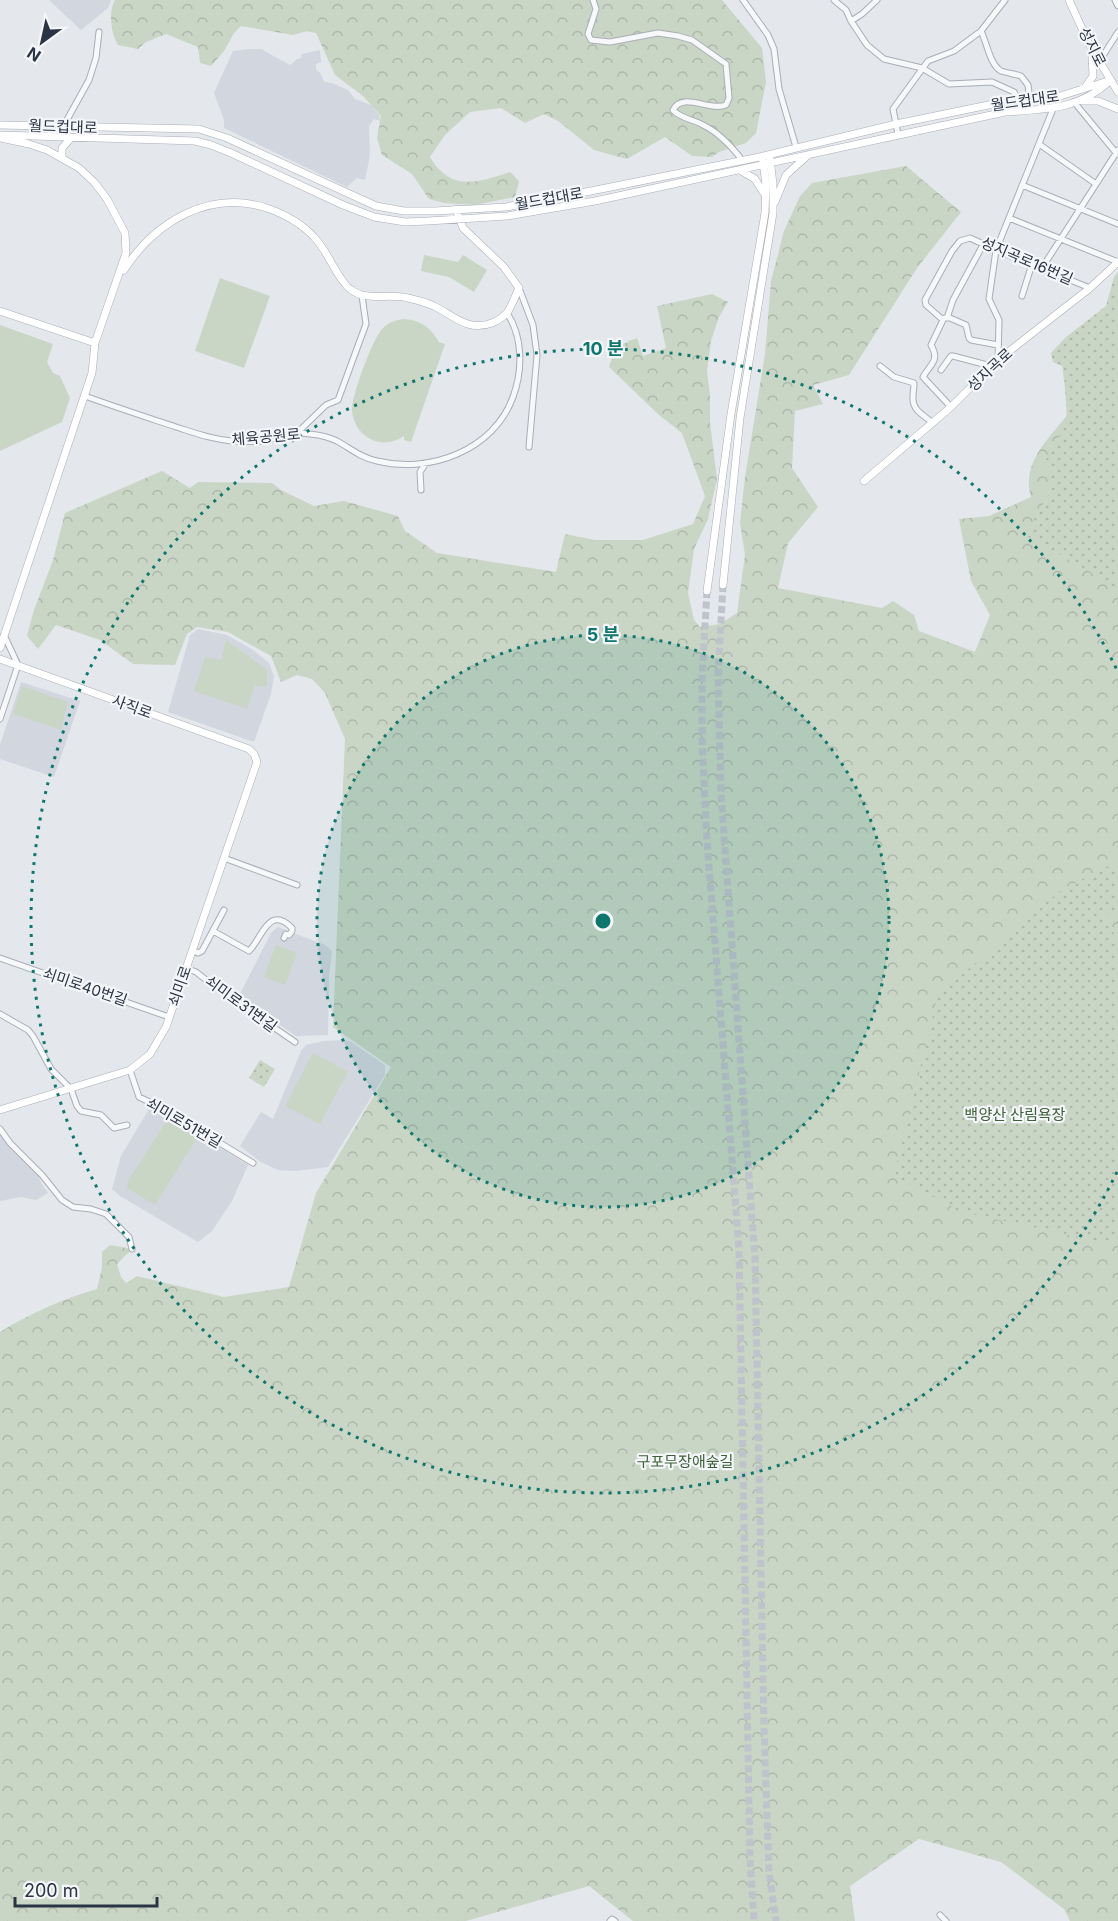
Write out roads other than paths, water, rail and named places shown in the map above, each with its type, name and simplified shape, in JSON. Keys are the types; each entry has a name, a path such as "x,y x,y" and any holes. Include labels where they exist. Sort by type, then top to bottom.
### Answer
{"main road":[{"name":"성지로","path":"1069,0 1089,44 1118,92"},
{"path":"1086,87 1091,81 1094,69 1089,44"},
{"name":"월드컵대로","path":"0,125 199,129 226,138 376,206 404,211 456,209 506,207 742,160 896,124 1020,101 1054,98 1110,81"},
{"name":"월드컵대로","path":"0,136 195,141 211,145 374,217 405,222 459,220 507,216 596,201 1005,112 1053,109 1075,102 1101,89 1110,81"},
{"path":"1075,102 1098,101 1118,109"},
{"path":"0,136 29,144 79,168 107,199 125,233 126,253 95,343 92,373 85,396 0,648"},
{"path":"62,158 62,148 71,138"},
{"path":"773,213 786,175 812,153"},
{"path":"723,585 740,418 773,213 773,184 765,155"},
{"path":"707,591 731,414 764,224 767,164"},
{"path":"740,171 755,179 766,198"},
{"path":"119,278 150,237 177,217 203,207 238,202 260,206 289,218 313,236 332,261 344,283 349,289 362,296 391,296 419,301 442,311 458,322 475,327 493,322 507,313 519,288 504,267 468,234 459,220 456,209"},
{"name":"성지곡로","path":"864,482 951,407 991,366 1090,288 1118,262"},
{"path":"0,311 95,343"},
{"name":"사직로","path":"0,659 249,749 257,762"},
{"name":"쇠미로","path":"0,1110 130,1070 150,1054 170,1017 257,762"}],"street":[{"path":"593,0 596,9 588,34 591,40 610,42 658,33 678,36 692,40 726,64 729,98 726,105 718,108 682,101 673,110 685,118 704,125 742,160"},
{"path":"743,0 768,35 774,49 779,88 796,147"},
{"path":"834,0 846,10 867,45 879,57 922,68 949,84 992,82 1014,92 1020,101"},
{"path":"851,21 877,0"},
{"path":"898,134 893,109 922,68 928,61 954,51 981,31 1005,0"},
{"path":"1115,0 1118,6"},
{"path":"981,31 989,47 991,61 1004,72 1021,76 1028,85 1030,100"},
{"path":"62,128 90,81 99,32"},
{"path":"1099,62 1118,32"},
{"path":"1042,268 1117,153 1075,102"},
{"path":"998,360 999,320 989,299 996,250 1053,109"},
{"path":"1039,144 1096,184"},
{"path":"1022,186 1118,224"},
{"path":"1009,218 1118,262"},
{"name":"성지곡로16번길","path":"944,318 926,305 925,300 952,251 960,241 970,238 1090,288"},
{"path":"951,407 924,377 936,357 936,352 931,345 984,243"},
{"path":"1022,296 1032,264"},
{"path":"519,288 533,325 537,355 529,447"},
{"path":"297,433 326,405 338,400 366,324 362,296"},
{"name":"체육공원로","path":"85,396 220,440 261,441 297,433 334,440 357,454 377,461 401,464 426,463 452,457 474,445 493,429 508,409 519,377 519,355 516,331 507,313"},
{"path":"944,318 962,321 966,325 971,340 998,345"},
{"path":"941,370 951,356 991,366"},
{"path":"880,366 894,377 914,383 912,400 914,406 919,413 933,423"},
{"path":"421,490 420,472 426,463"},
{"path":"0,719 18,665 4,635"},
{"path":"224,858 297,885"},
{"path":"192,950 198,953 202,951 224,910"},
{"path":"213,931 249,951 270,921 283,920 292,927 292,931 284,938"},
{"name":"쇠미로40번길","path":"0,958 170,1017"},
{"name":"쇠미로31번길","path":"186,968 196,972 295,1042"},
{"path":"0,1014 28,1030 39,1044 51,1069 71,1089 81,1111 101,1115 114,1128 127,1125"},
{"name":"쇠미로51번길","path":"130,1070 139,1097 162,1107 254,1163"},
{"path":"0,1129 62,1200 73,1207 106,1214 129,1237 132,1249"},
{"path":"940,1915 946,1921"},
{"path":"610,1921 612,1919 615,1921"}],"tunnel":[{"path":"723,585 718,676 721,794 755,1259 764,1729 769,1871 776,1921"},
{"path":"707,591 702,679 702,740 707,841 739,1249 750,1859 754,1921"}],"park label":[{"name":"백양산 산림욕장","path":"1015,1115"},
{"name":"구포무장애숲길","path":"685,1462"}]}
